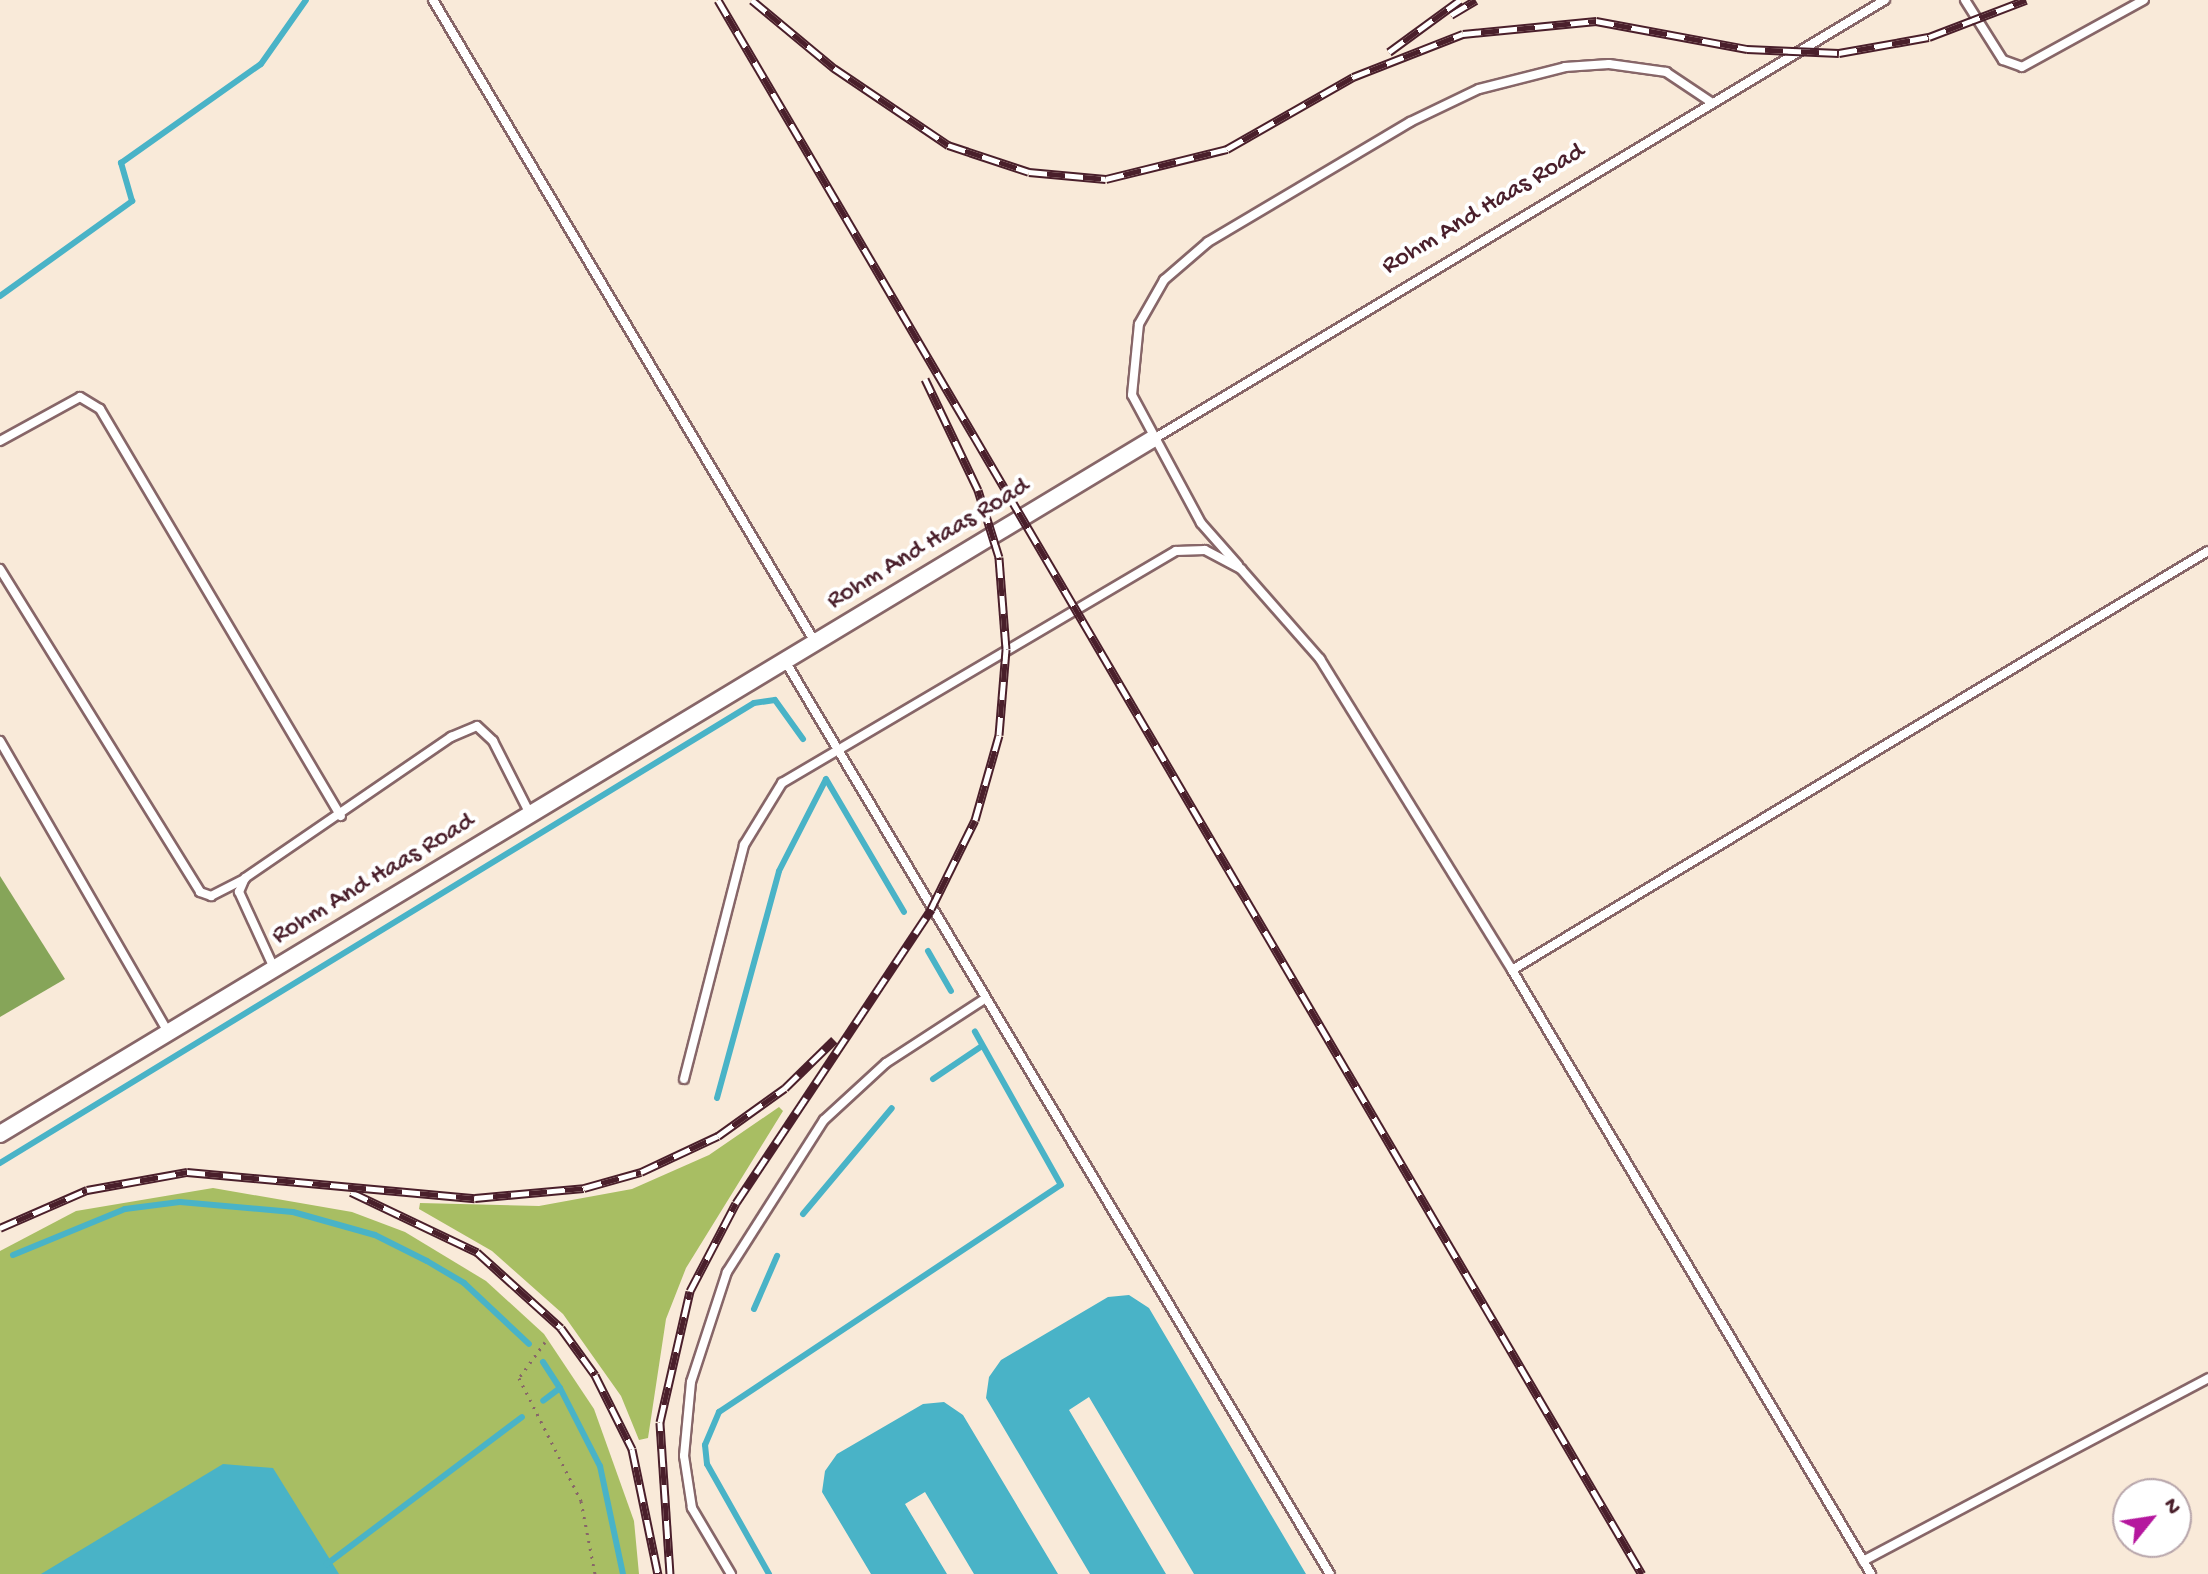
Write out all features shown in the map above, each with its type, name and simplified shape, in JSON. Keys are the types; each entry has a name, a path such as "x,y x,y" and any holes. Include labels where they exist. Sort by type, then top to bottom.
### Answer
{"street":[{"name":"Rohm And Haas Road","path":"0,1134 1151,440"}],"lane":[{"path":"433,0 815,642"},
{"name":"Rohm And Haas Road","path":"1151,440 1885,0"},
{"path":"1965,0 2003,60 2022,67 2144,0"},
{"path":"1711,102 1666,72 1637,66 1565,67 1518,77 1441,105 1208,242 1164,280 1139,324 1132,395 1151,440 1201,523 1320,659 1512,970 1871,1574"},
{"path":"0,441 80,397 90,399 341,816"},
{"path":"684,1079 752,825 782,783 1176,551 1205,550 1241,569"},
{"path":"1512,970 2208,551"},
{"path":"0,569 200,892 211,896 245,878 477,726 530,814"},
{"path":"785,660 1330,1574"},
{"path":"0,741 168,1032"},
{"path":"245,878 239,892 274,968"},
{"path":"731,1574 692,1508 684,1456 691,1382 727,1272 824,1120 886,1063 986,998"},
{"path":"1863,1561 2208,1378"}],"path":[{"path":"545,1342 519,1378 581,1501 595,1574"}],"green space":[{"path":"0,876 65,979 0,1017"},
{"path":"779,1107 783,1111 686,1268 666,1319 648,1438 639,1440 621,1396 563,1314 492,1251 419,1209 420,1203 539,1206 632,1189 709,1155"},
{"path":"213,1188 352,1212 405,1232 486,1281 544,1334 594,1409 634,1521 639,1574 0,1574 0,1251 76,1211"}],"water":[{"path":"1129,1295 1149,1308 1306,1574 1194,1574 1089,1397 1069,1410 1166,1574 1090,1574 986,1398 989,1377 1001,1360 1108,1297"},
{"path":"944,1402 963,1415 1058,1574 974,1574 925,1492 905,1504 947,1574 871,1574 822,1492 825,1471 837,1454 923,1404"},
{"path":"223,1464 273,1468 339,1574 41,1574"}],"waterway":[{"path":"0,296 132,201 121,163 261,64 306,0"},
{"path":"0,1163 754,703 775,700 803,739"},
{"path":"717,1098 779,871 826,779 904,912"},
{"path":"928,951 951,991"},
{"path":"769,1574 707,1464 705,1445 719,1412 1061,1185 975,1032"},
{"path":"933,1079 982,1046"},
{"path":"803,1214 892,1108"},
{"path":"13,1255 125,1209 180,1202 293,1212 375,1235 427,1261 464,1283 529,1344"},
{"path":"754,1309 777,1256"},
{"path":"543,1362 560,1388 543,1401"},
{"path":"560,1388 600,1466 623,1574"},
{"path":"327,1564 522,1417"}],"railway":[{"path":"718,0 1642,1574"},
{"path":"752,0 834,68 948,145 1029,172 1106,179 1227,149 1353,77 1463,34 1596,21 1747,49 1839,53 1929,37 2026,0"},
{"path":"1389,52 1460,0"},
{"path":"1451,15 1476,0"},
{"path":"670,1574 660,1422 690,1291 736,1203 931,909 975,820 999,735 1006,649 999,557 978,490 925,379"},
{"path":"0,1228 87,1190 187,1172 475,1198 584,1188 641,1172 718,1136 785,1088 834,1040"},
{"path":"351,1192 477,1252 561,1328 595,1375 632,1449 658,1574"}]}
